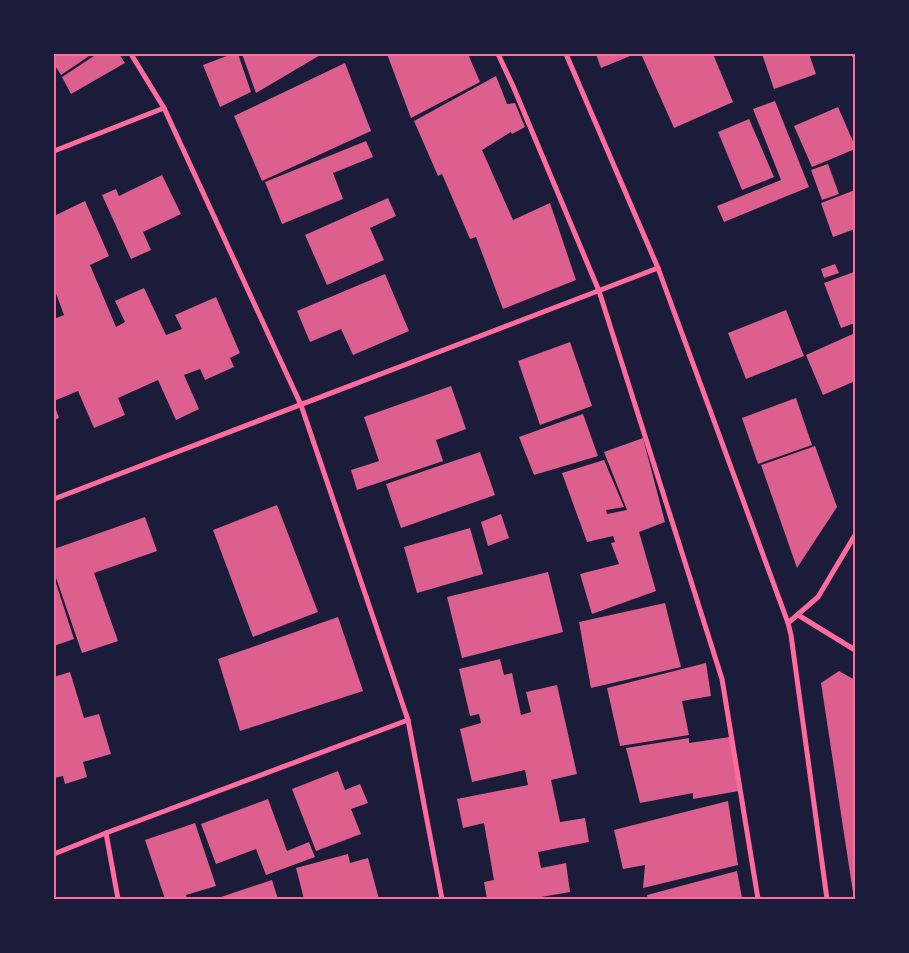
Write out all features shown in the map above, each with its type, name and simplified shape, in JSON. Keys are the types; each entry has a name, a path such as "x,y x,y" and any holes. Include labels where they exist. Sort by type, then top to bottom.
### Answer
{"street":[{"path":"131,54 164,108 301,404 408,720 442,899"},
{"path":"498,54 600,291 722,679 758,899"},
{"path":"566,54 658,268 788,623 827,899"},
{"path":"54,151 164,108"},
{"path":"54,499 658,268"},
{"path":"788,623 818,597 855,535"},
{"path":"798,615 855,650"},
{"path":"54,854 408,720"},
{"path":"106,833 118,899"}],"building":[{"path":"54,54 92,54 61,75 54,64"},
{"path":"97,54 119,54 125,63 71,94 62,77"},
{"path":"232,54 238,54 251,92 220,107 203,65"},
{"path":"242,54 322,54 256,93"},
{"path":"387,54 468,54 480,82 411,118"},
{"path":"596,54 635,54 601,68"},
{"path":"647,54 713,54 733,102 674,128 642,56"},
{"path":"762,54 809,54 816,74 774,89"},
{"path":"345,63 371,131 262,181 234,116"},
{"path":"496,76 507,104 515,103 525,127 512,134 511,132 482,150 513,220 550,203 576,280 503,309 476,237 470,239 442,174 438,176 414,121"},
{"path":"775,101 809,187 724,222 717,206 781,180 753,109"},
{"path":"838,107 855,149 812,167 794,126"},
{"path":"749,119 774,177 742,190 718,132"},
{"path":"366,141 373,157 333,173 343,199 282,224 265,182"},
{"path":"828,164 839,194 822,200 811,170"},
{"path":"162,175 181,214 143,232 151,250 131,259 102,195 116,189 119,196"},
{"path":"855,190 855,229 833,237 821,203"},
{"path":"388,198 396,216 370,228 384,260 327,285 305,235"},
{"path":"85,201 109,256 90,265 116,327 125,322 115,301 144,288 166,335 182,329 175,315 216,297 240,353 230,358 234,367 205,380 200,369 184,375 199,409 176,420 158,380 118,398 125,415 94,428 78,391 54,401 54,319 64,315 54,288 54,216"},
{"path":"835,264 839,273 824,278 821,269"},
{"path":"854,272 855,323 841,328 824,283"},
{"path":"385,274 409,331 353,355 341,329 310,342 297,311"},
{"path":"786,310 804,356 746,379 728,333"},
{"path":"855,333 855,381 823,395 806,355"},
{"path":"570,342 592,406 540,425 518,361"},
{"path":"451,386 466,429 436,440 443,461 357,490 351,470 379,461 364,417"},
{"path":"796,398 812,445 758,464 742,418"},
{"path":"54,404 59,418 54,420"},
{"path":"583,414 598,456 534,475 519,437"},
{"path":"643,438 665,522 639,532 656,591 592,614 580,574 619,564 611,543 615,542 613,536 587,542 562,473 604,460 624,507 606,510 607,514 627,510 604,452"},
{"path":"815,446 837,507 797,568 761,465"},
{"path":"480,452 495,495 401,528 386,484"},
{"path":"277,505 318,612 253,637 213,530"},
{"path":"501,514 509,538 488,546 481,522"},
{"path":"145,517 157,551 94,573 118,641 82,653 54,572 54,549"},
{"path":"470,528 483,574 417,593 404,547"},
{"path":"548,572 563,632 462,658 447,597"},
{"path":"54,577 74,639 54,646"},
{"path":"665,603 681,667 591,688 579,622"},
{"path":"338,617 363,691 240,731 218,659"},
{"path":"500,659 504,675 512,673 521,715 531,712 526,692 557,685 577,774 551,780 560,822 585,818 589,842 538,852 541,868 566,863 570,892 541,897 542,899 487,899 484,882 494,880 484,823 463,828 457,799 528,785 525,770 472,782 460,729 481,723 479,714 470,716 459,669"},
{"path":"706,663 711,696 682,701 689,735 620,746 607,688"},
{"path":"839,671 855,680 855,899 821,683"},
{"path":"70,672 84,718 99,714 111,754 83,762 87,777 65,784 63,776 54,778 54,677"},
{"path":"730,737 739,791 693,799 693,793 640,803 626,748 689,738 689,743"},
{"path":"338,771 345,790 360,784 368,803 351,809 361,834 316,851 292,789"},
{"path":"268,799 287,851 309,842 315,857 266,875 256,849 216,864 201,824"},
{"path":"728,801 738,865 643,888 645,865 623,869 614,830"},
{"path":"195,823 216,886 186,895 187,899 165,899 145,840"},
{"path":"348,854 350,863 368,858 379,899 304,899 296,868"},
{"path":"737,871 742,898 648,899 647,895"},
{"path":"272,880 278,899 215,899"}]}
